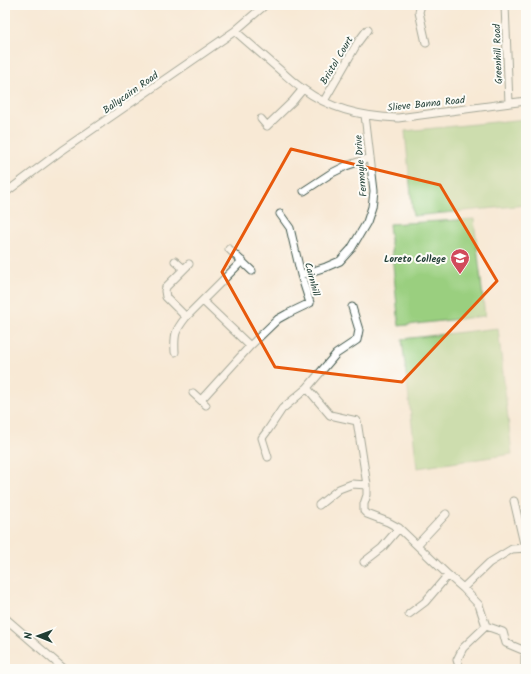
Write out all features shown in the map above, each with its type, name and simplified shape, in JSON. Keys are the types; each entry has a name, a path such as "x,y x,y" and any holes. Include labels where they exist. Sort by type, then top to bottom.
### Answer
{"street":[{"name":"Ballycairn Road","path":"5,192 61,151 235,31 265,5"},
{"path":"421,5 419,12 426,43"},
{"name":"Greenhill Road","path":"505,5 509,103"},
{"name":"Bristol Court","path":"324,101 358,42 368,30"},
{"name":"Slieve Banna Road","path":"235,31 303,89 334,106 365,115 398,118 526,101"},
{"path":"261,119 267,126 293,101 303,89"},
{"name":"Fermoyle Drive","path":"301,275 340,261 351,249 367,222 372,207 374,191 365,115"},
{"path":"304,191 330,174 346,166 370,158"},
{"name":"Cairnhill","path":"193,393 203,402 250,346 278,319 310,303 301,275 290,228 280,214"},
{"path":"229,249 252,271"},
{"path":"175,261 186,266 164,291 166,297 186,317"},
{"path":"174,352 176,332 186,317 242,261"},
{"path":"203,301 250,346"},
{"path":"268,457 262,438 282,409 307,388 336,354 357,340 359,330 352,307"},
{"path":"307,388 330,415 357,421 367,485 364,511 367,514 399,528 463,588 479,605 486,626"},
{"path":"319,505 339,489 352,484 367,485"},
{"path":"463,588 489,563 512,550 525,548 514,501"},
{"path":"417,545 446,514"},
{"path":"364,562 382,548 399,528"},
{"path":"409,614 425,602 448,575"},
{"path":"5,618 64,669"},
{"path":"460,669 457,660 463,648 486,626"},
{"path":"486,626 503,632 506,643 525,651 525,669"}],"highlighted area":[{"path":"291,149 440,185 497,281 402,382 275,367 222,272"}],"green space":[{"path":"526,119 526,205 413,216 405,131"},
{"path":"474,219 485,316 399,326 389,224"},
{"path":"498,328 512,454 417,468 402,339"}],"place":[{"name":"Loreto College","path":"460,275"}]}
